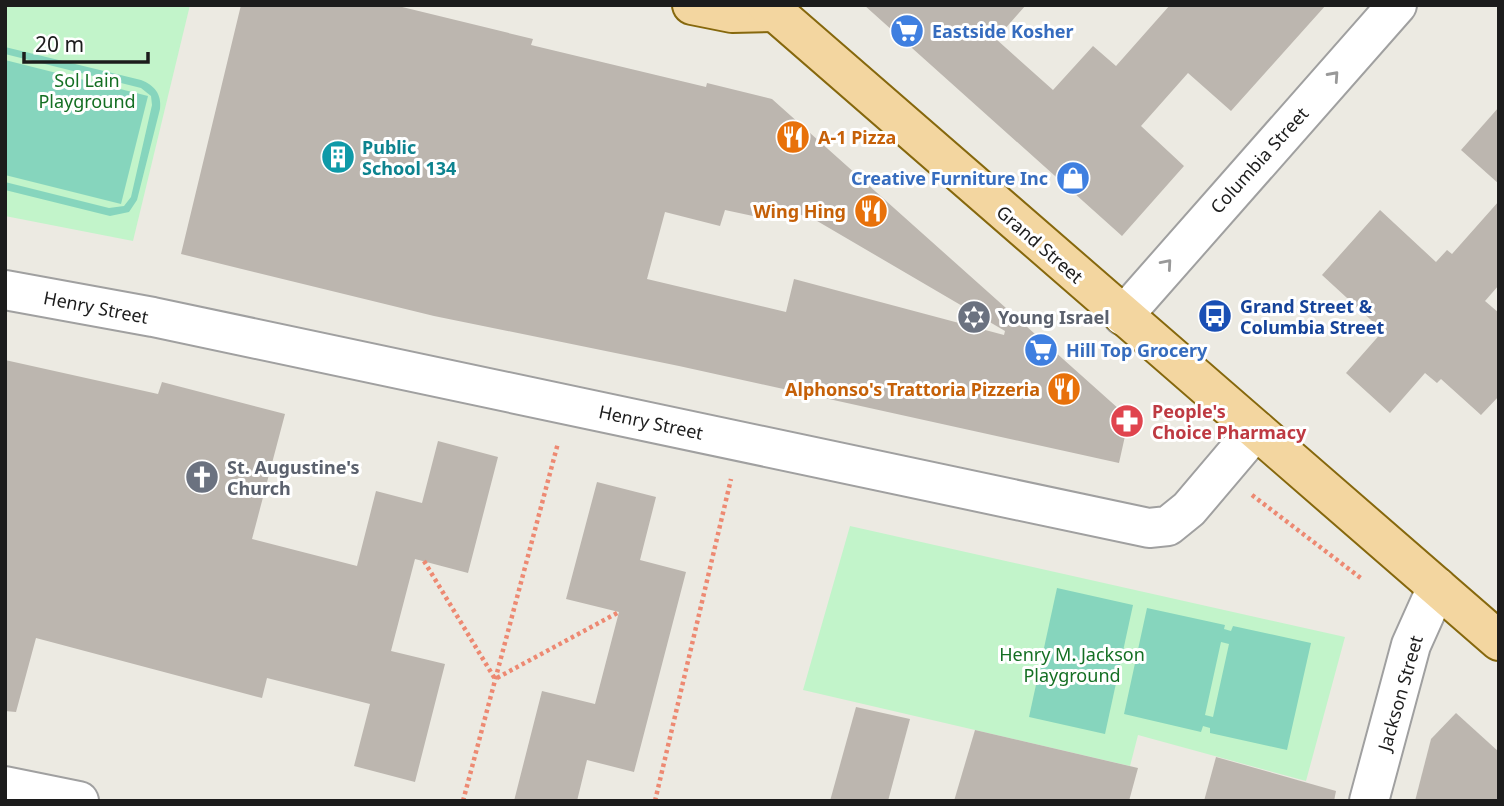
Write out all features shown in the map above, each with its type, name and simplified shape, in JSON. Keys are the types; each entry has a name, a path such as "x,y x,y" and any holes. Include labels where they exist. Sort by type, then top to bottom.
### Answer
{"main road":[{"path":"692,5 732,13 768,7"},
{"name":"Grand Street","path":"768,7 1499,641"}],"street":[{"name":"Columbia Street","path":"1122,316 1397,5"},
{"name":"Henry Street","path":"5,290 153,317 1149,528 1168,526 1189,509 1256,430"},
{"name":"Jackson Street","path":"1368,801 1411,645 1437,587"},
{"path":"5,786 79,801"}],"path":[{"path":"463,801 568,405"},
{"path":"655,801 740,441"},
{"path":"1252,495 1362,580"},
{"path":"424,561 495,679"},
{"path":"495,679 619,612"}],"green space":[{"name":"Sol Lain Playground","path":"5,5 190,5 133,241 5,216"},
{"path":"5,47 141,80 156,91 160,99 160,109 137,200 129,212 110,216 5,190 5,182 109,208 124,206 131,197 152,105 151,96 141,88 5,54"},
{"path":"5,60 148,96 121,204 5,175"},
{"name":"Henry M. Jackson Playground","path":"850,526 1345,637 1306,781 1138,735 1130,766 803,690"},
{"path":"1057,588 1133,605 1105,734 1029,717"},
{"path":"1147,608 1225,625 1224,629 1231,631 1233,626 1311,643 1287,750 1210,733 1210,728 1203,726 1201,732 1124,714","holes":["1221,642 1229,644 1213,717 1205,715"]}],"building":[{"path":"241,5 394,5 533,39 531,45 706,87 707,83 772,99 1129,418 1119,463 679,366 434,316 181,254","holes":["757,203 812,218 1005,331 1004,335 794,279 786,312 647,279 665,212 720,226 725,210 753,216"]},
{"path":"864,5 1026,5 996,39 1053,90 1093,46 1116,66 1170,5 1326,5 1231,111 1188,73 1141,126 1184,166 1122,236"},
{"path":"1499,107 1499,184 1461,150"},
{"path":"1499,201 1499,285 1485,301 1499,313 1499,396 1481,415 1441,379 1437,383 1425,373 1390,413 1346,373 1383,331 1322,275 1380,210 1436,262 1447,250 1452,254"},
{"path":"5,360 158,394 162,382 285,414 252,539 357,566 376,491 422,503 438,441 498,457 468,573 415,559 391,651 445,664 415,782 354,766 370,704 267,678 262,698 36,638 16,712 5,711"},
{"path":"597,482 656,497 640,560 686,572 634,772 587,760 577,801 514,801 542,691 595,704 619,612 566,599"},
{"path":"856,707 910,719 888,801 830,801"},
{"path":"1456,713 1499,752 1499,801 1415,801 1431,739"},
{"path":"975,730 1138,768 1129,801 954,801"},
{"path":"1216,757 1336,791 1334,801 1204,801"}],"place":[{"name":"Eastside Kosher","path":"907,31"},
{"name":"A-1 Pizza","path":"793,137"},
{"name":"Public School 134","path":"338,157"},
{"name":"Creative Furniture Inc","path":"1073,178"},
{"name":"Wing Hing","path":"871,211"},
{"name":"Grand Street & Columbia Street","path":"1215,316"},
{"name":"Young Israel","path":"974,317"},
{"name":"Hill Top Grocery","path":"1041,350"},
{"name":"Alphonso's Trattoria Pizzeria","path":"1064,389"},
{"name":"People's Choice Pharmacy","path":"1127,421"},
{"name":"St. Augustine's Church","path":"202,477"}]}
